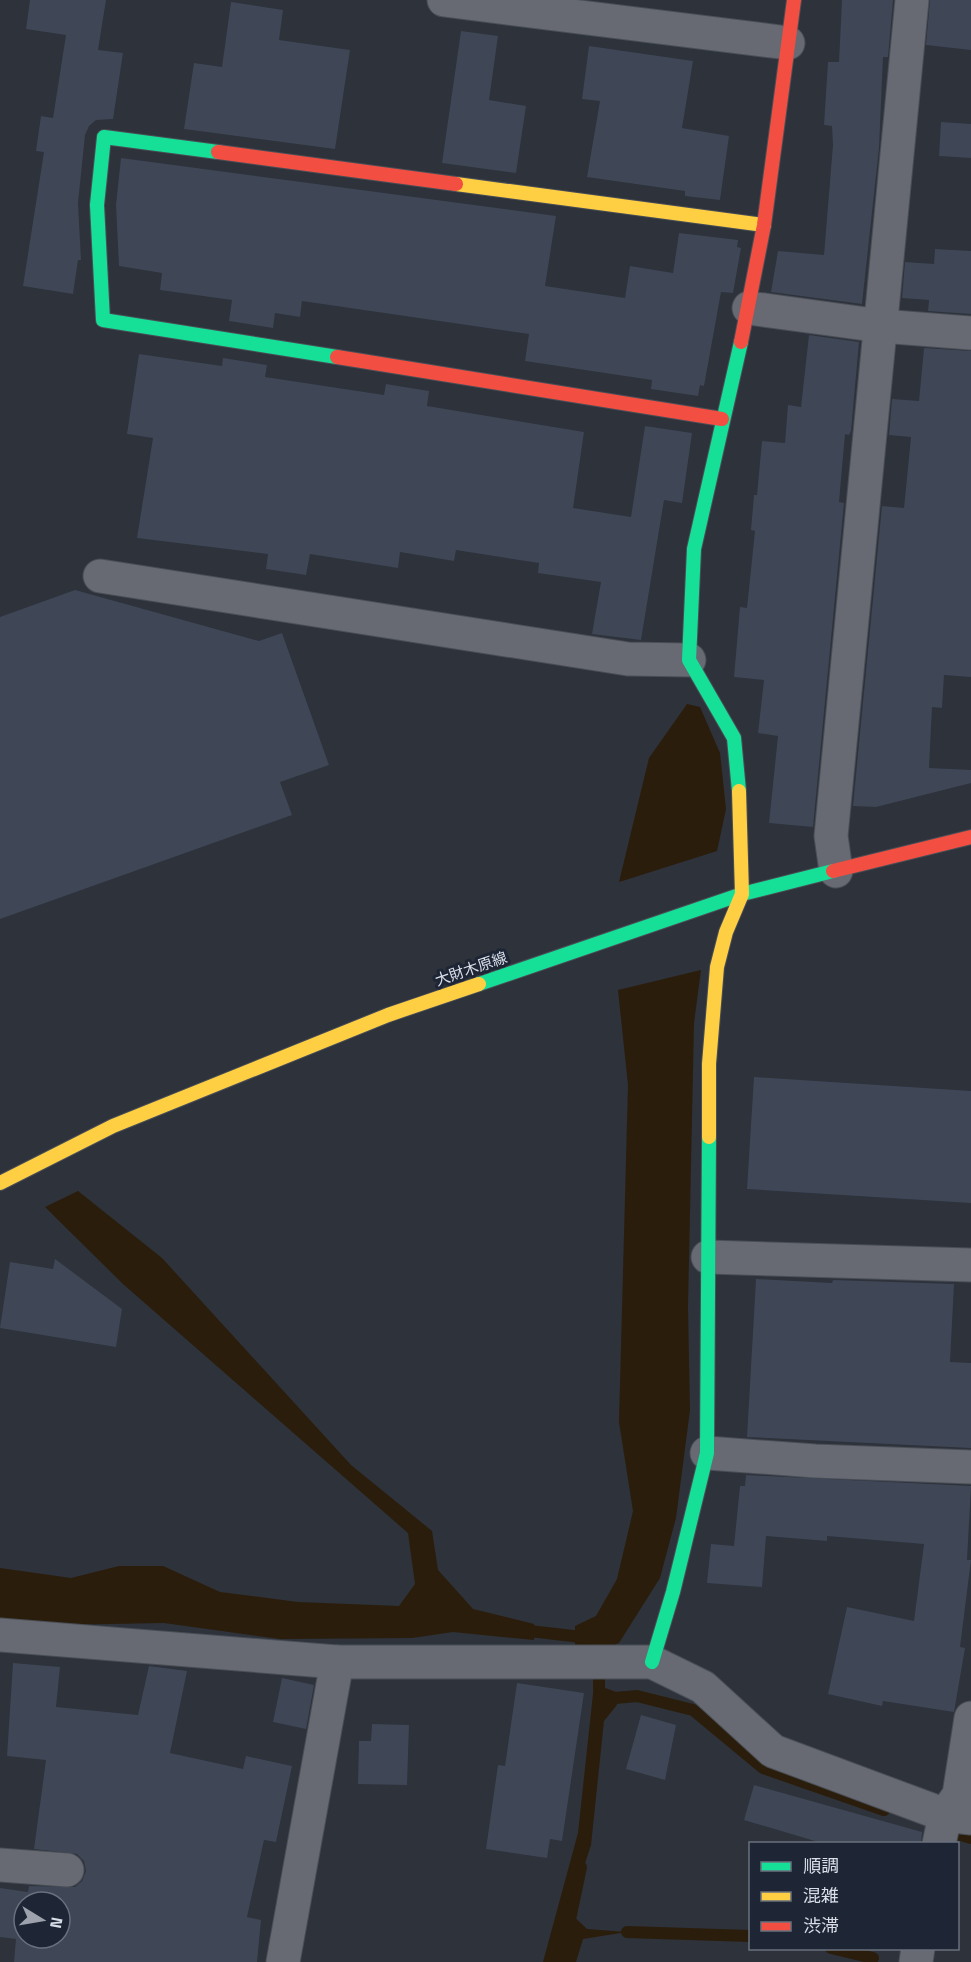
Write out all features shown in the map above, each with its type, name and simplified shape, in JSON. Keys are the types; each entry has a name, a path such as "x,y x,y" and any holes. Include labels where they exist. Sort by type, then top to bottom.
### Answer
{"street":[{"path":"444,0 788,43"},
{"path":"652,1662 673,1592 707,1453 709,1064 717,967 726,932 742,894 741,809 735,738 689,660 694,549 749,308 764,225 794,0"},
{"path":"836,871 831,836 912,0"},
{"path":"722,419 103,320 97,204 104,137 764,225"},
{"path":"749,308 881,326 971,333"},
{"path":"100,576 628,659 689,660"},
{"name":"大財木原線","path":"0,1183 113,1126 388,1015 742,894 971,837"},
{"path":"708,1257 971,1265"},
{"path":"707,1453 815,1461 971,1467"},
{"path":"0,1635 338,1662 652,1662 703,1687 772,1751 952,1826 971,1718"},
{"path":"283,1962 338,1662"},
{"path":"0,1865 67,1870"}],"shaded area":[{"path":"687,704 700,707 720,753 726,809 717,851 619,882 649,758"},
{"path":"701,970 694,1023 688,1307 690,1410 676,1518 660,1578 619,1643 598,1652 575,1645 575,1626 596,1616 617,1579 633,1511 619,1422 628,1085 618,990"},
{"path":"78,1191 162,1258 351,1465 432,1531 438,1570 473,1609 534,1624 534,1640 453,1632 412,1638 280,1639 164,1623 0,1626 0,1568 71,1578 119,1566 163,1566 220,1592 298,1602 399,1606 415,1584 408,1533 123,1284 45,1207"},
{"path":"613,1691 617,1705 604,1721 591,1845 569,1912 587,1929 627,1932 583,1939 576,1962 543,1962 578,1833 593,1694"}],"building":[{"path":"30,0 106,0 98,50 123,53 113,119 96,120 89,126 85,135 78,203 81,260 78,260 73,294 23,286 44,152 36,151 41,116 53,118 66,35 26,29"},
{"path":"842,0 893,0 888,57 883,57 879,148 862,304 771,292 778,251 824,255 833,145 832,126 824,125 828,62 839,62"},
{"path":"930,0 971,0 971,50 926,45"},
{"path":"231,2 283,10 279,40 350,50 335,149 184,129 194,63 222,67"},
{"path":"461,31 498,36 489,100 526,106 516,173 442,163"},
{"path":"589,46 693,61 682,128 729,136 720,200 685,196 685,191 587,177 600,101 582,99"},
{"path":"941,122 971,124 971,158 939,156"},
{"path":"121,158 556,216 545,286 625,298 630,266 673,273 679,233 738,240 737,247 741,248 733,293 721,292 704,386 700,385 698,396 651,389 652,380 525,361 529,334 302,301 300,317 275,313 273,328 229,321 232,300 160,290 162,273 119,266 116,205"},
{"path":"935,249 971,251 971,314 928,311 929,300 902,298 905,262 934,264"},
{"path":"809,335 859,342 851,431 849,435 845,434 839,502 844,503 813,827 769,823 778,736 758,733 764,680 734,677 740,607 747,608 755,531 751,530 754,495 757,495 762,441 785,443 788,405 801,407"},
{"path":"924,348 971,351 971,677 944,675 942,708 932,707 929,768 971,770 971,783 876,807 853,806 882,506 904,508 911,437 889,435 892,399 919,401"},
{"path":"139,354 222,366 223,358 267,365 265,377 384,395 386,384 429,391 427,406 584,432 573,508 631,517 645,426 692,433 682,503 664,500 641,640 592,634 601,582 538,573 539,563 456,550 454,561 400,552 398,568 310,554 306,575 266,569 268,554 137,538 153,438 127,434"},
{"path":"75,590 259,641 282,633 329,765 280,782 292,815 0,919 0,617"},
{"path":"754,1077 971,1091 971,1203 747,1189"},
{"path":"55,1259 122,1309 116,1347 0,1328 10,1262 53,1269"},
{"path":"756,1279 832,1283 833,1280 954,1284 950,1362 971,1363 971,1448 747,1437"},
{"path":"746,1475 971,1486 967,1560 971,1560 960,1647 965,1648 954,1712 883,1701 882,1706 828,1694 847,1607 914,1621 924,1544 827,1536 827,1541 766,1536 762,1587 707,1583 711,1544 734,1546 740,1486 745,1486"},
{"path":"13,1663 60,1667 56,1707 138,1715 149,1666 187,1671 170,1753 243,1769 246,1756 292,1766 276,1842 264,1840 247,1917 261,1920 257,1962 14,1962 15,1950 72,1950 72,1890 28,1890 29,1886 75,1887 82,1881 86,1871 84,1861 77,1854 34,1849 46,1760 7,1756"},
{"path":"282,1678 314,1685 306,1729 273,1722"},
{"path":"517,1683 584,1693 562,1841 550,1839 547,1858 486,1849 498,1765 505,1766"},
{"path":"641,1715 676,1725 665,1780 626,1769"},
{"path":"372,1724 409,1725 407,1785 358,1784 359,1741 371,1741"},
{"path":"754,1785 922,1832 921,1842 818,1842 744,1820"},
{"path":"0,1888 14,1890 12,1890 12,1938 0,1937"}],"waterway":[{"path":"521,1630 590,1638"},
{"path":"599,1664 599,1709"},
{"path":"601,1693 615,1698 637,1696 693,1710 763,1768 884,1810"},
{"path":"944,1830 971,1838"},
{"path":"568,1929 581,1867"},
{"path":"627,1932 749,1936"},
{"path":"839,1950 873,1958"}],"traffic: fast":[{"path":"218,152 104,137 97,205 103,320 337,357"},
{"path":"739,791 734,738 689,660 694,549 741,342"},
{"path":"479,984 742,894 833,871"},
{"path":"652,1662 673,1592 707,1453 709,1137"}],"traffic: slow":[{"path":"456,184 764,225"},
{"path":"709,1137 709,1064 717,967 726,932 742,894 739,791"},
{"path":"0,1183 113,1126 388,1015 479,984"}],"traffic: jam":[{"path":"741,342 764,225 794,0"},
{"path":"218,152 456,184"},
{"path":"337,357 722,419"},
{"path":"833,871 971,837"}]}
